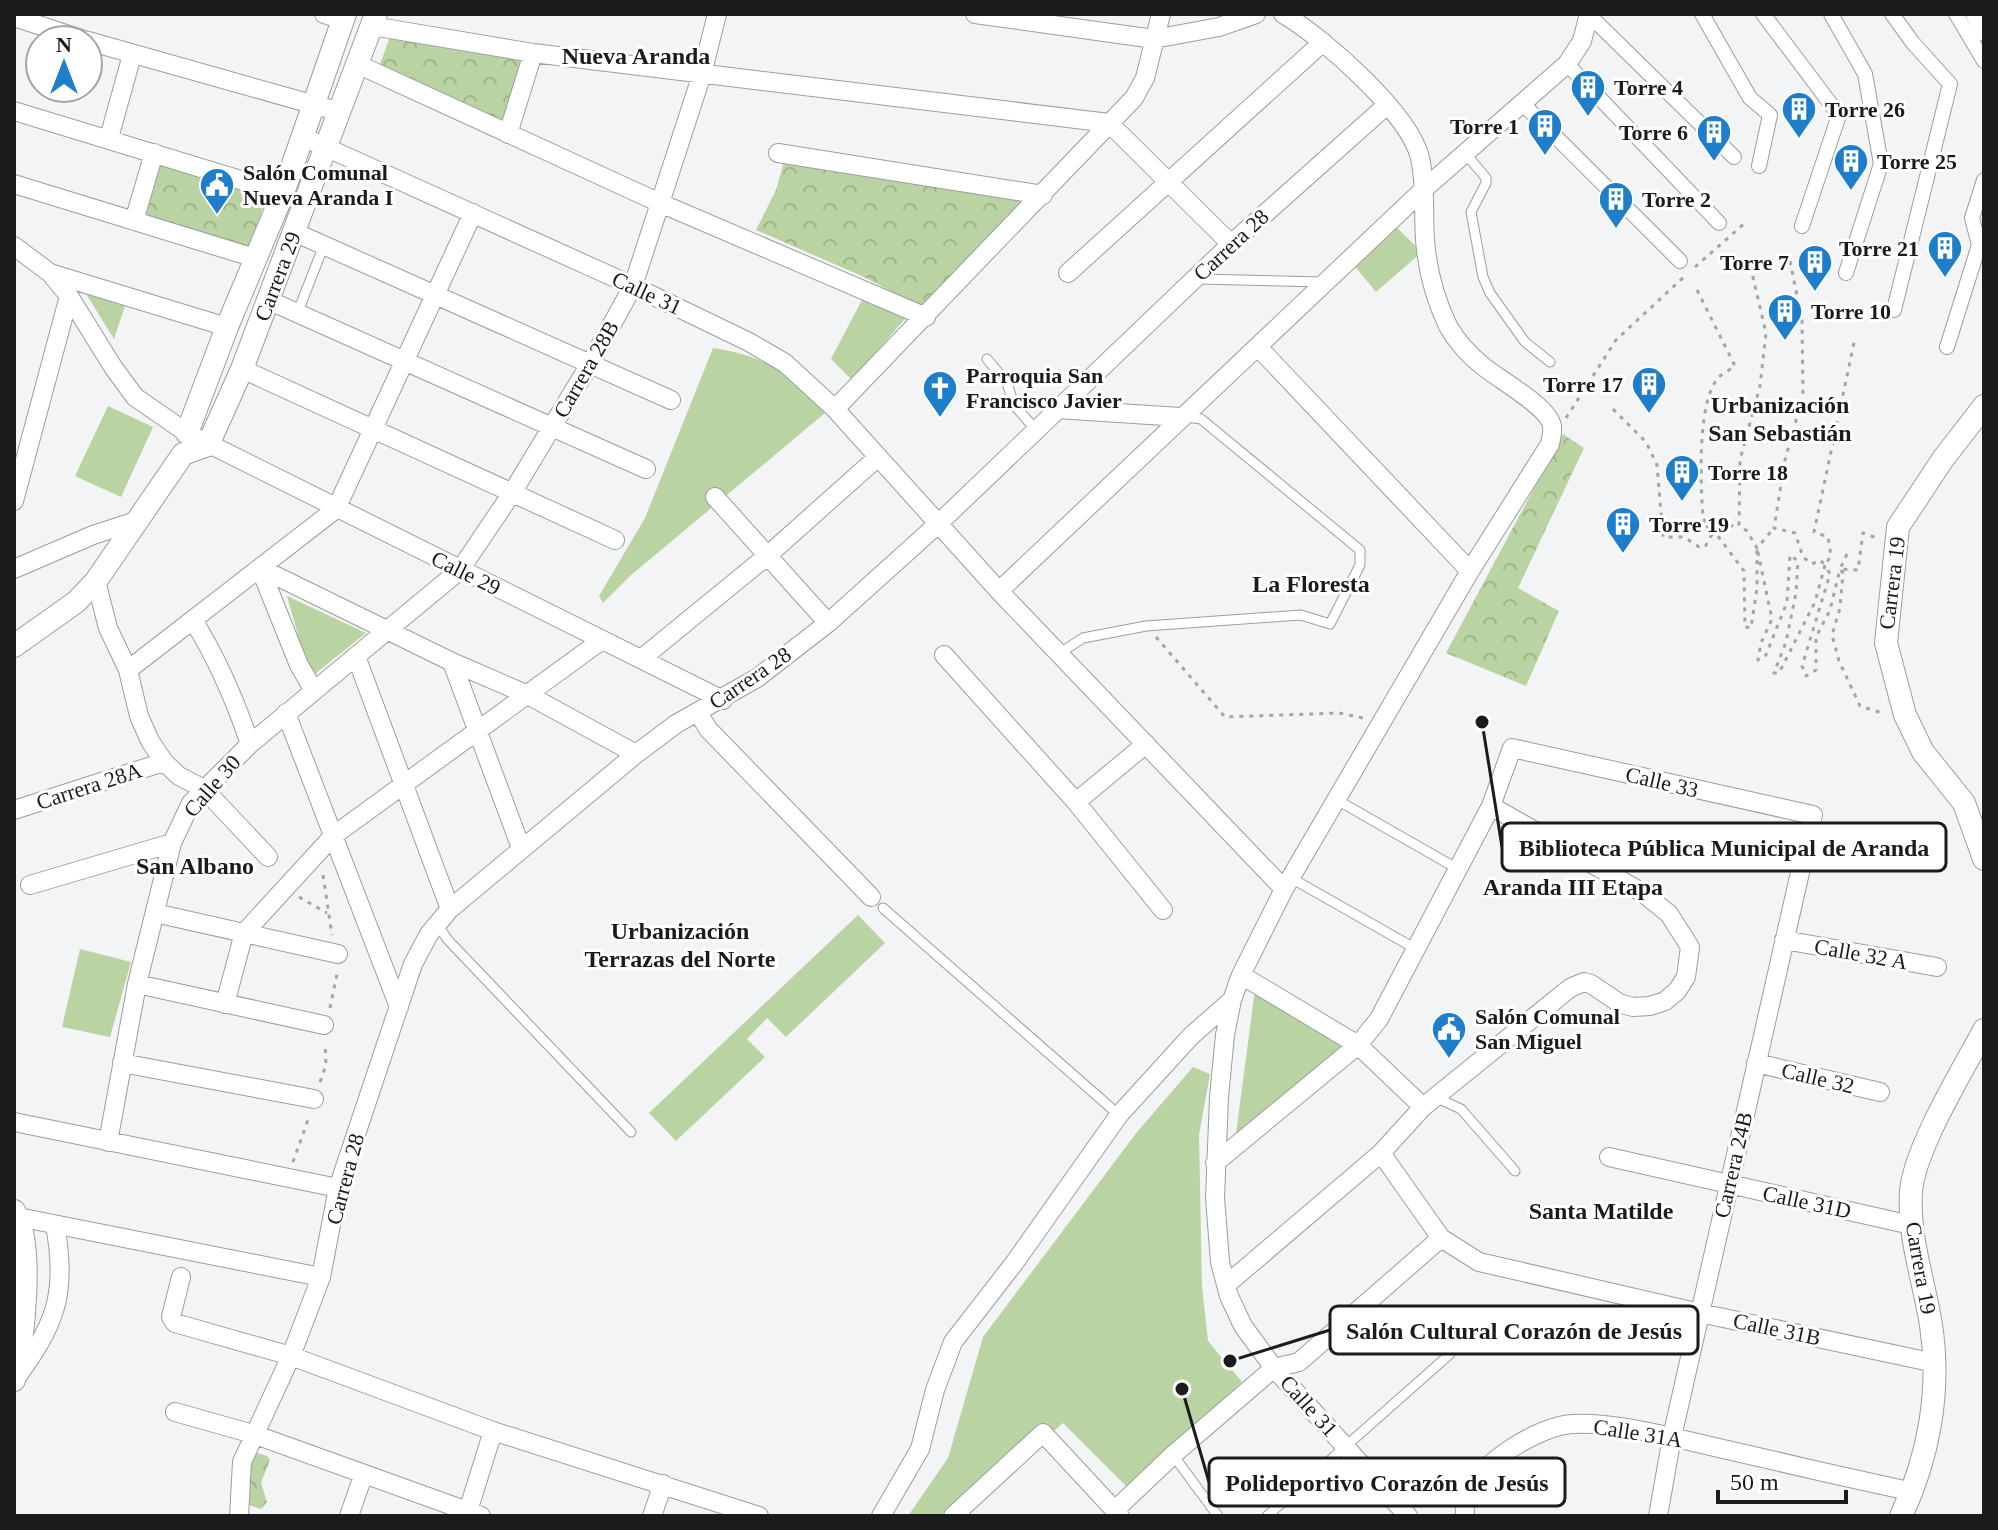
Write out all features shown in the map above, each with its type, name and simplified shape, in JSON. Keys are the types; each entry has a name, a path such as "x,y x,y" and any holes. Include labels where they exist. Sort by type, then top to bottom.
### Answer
{"street":[{"name":"Carrera 28B","path":"460,570 512,493 633,286 702,74 717,14"},
{"path":"975,14 1154,39 1219,27 1256,14"},
{"path":"835,409 1134,98 1145,78 1161,14"},
{"path":"1283,14 1323,42 1387,105 1407,130 1420,157 1428,262 1438,303 1450,329 1481,365 1545,412 1552,426"},
{"path":"1702,14 1750,98 1770,115 1759,166"},
{"path":"1763,14 1839,115 1802,226"},
{"path":"1831,14 1865,74 1881,164 1846,273"},
{"path":"1892,14 1950,84 1894,310"},
{"path":"1956,14 1984,61"},
{"path":"1975,14 1984,32"},
{"path":"999,591 1423,190 1567,64 1582,41 1589,15 1734,157"},
{"name":"Carrera 29","path":"14,646 76,602 96,581 139,520 185,444 227,327 283,193 315,104 338,16"},
{"path":"14,17 35,24"},
{"path":"374,20 533,53 1109,123 1231,244"},
{"name":"Carrera 29","path":"208,445 242,369 374,20"},
{"path":"1068,273 1323,42"},
{"path":"104,46 340,112"},
{"path":"508,134 533,53"},
{"path":"109,138 132,55"},
{"path":"357,64 660,203 926,317"},
{"path":"1567,64 1719,223"},
{"path":"1522,103 1680,261"},
{"name":"Carrera 28","path":"239,1516 242,1462 291,1356 321,1277 338,1188 413,964 437,924 450,909 521,848 636,754 676,724 757,678 828,623 938,524 1231,244 1387,105"},
{"path":"14,111 283,193"},
{"name":"Calle 31","path":"303,137 633,286 749,342 785,363 835,409 999,591 1146,744 1288,883"},
{"path":"134,221 154,153"},
{"path":"778,153 1043,195"},
{"path":"1947,347 1979,245 1972,218 1984,180"},
{"path":"14,184 255,258"},
{"path":"128,670 336,509 473,213"},
{"path":"294,232 671,400"},
{"path":"14,246 50,273 69,296 135,397 185,444 208,445"},
{"path":"50,273 227,327"},
{"path":"14,501 69,296"},
{"path":"268,300 646,469"},
{"path":"1258,347 1470,571"},
{"path":"242,369 615,540"},
{"name":"Carrera 19","path":"1984,406 1943,459 1898,527 1886,643 1905,715 1923,752 1974,807 1984,859"},
{"path":"1057,409 1180,417"},
{"name":"Calle 31","path":"1406,1516 1274,1368 1243,1326 1226,1285 1216,1224 1215,1163 1221,1068 1232,1000 1241,975 1288,883 1470,571 1550,444 1552,426"},
{"name":"Calle 29","path":"208,445 723,700"},
{"path":"641,659 767,556 878,457"},
{"path":"715,497 828,623"},
{"path":"14,569 93,535 139,520"},
{"path":"260,568 452,662 528,695 636,754"},
{"path":"260,568 299,665 314,691"},
{"name":"Calle 30","path":"108,1142 137,984 172,843 191,803 250,744 460,570"},
{"path":"96,581 108,628 128,670 139,716 150,741 164,762 179,776 204,789 268,857"},
{"path":"193,620 213,651 250,744"},
{"path":"225,1004 244,933 333,836 602,640"},
{"path":"944,655 1076,802 1163,910"},
{"path":"356,656 450,909"},
{"path":"452,662 521,848"},
{"path":"698,712 708,729 877,902"},
{"path":"286,713 399,1007"},
{"path":"1076,802 1146,744"},
{"name":"Calle 33","path":"1491,806 1512,748 1813,815"},
{"name":"Carrera 28A","path":"14,810 164,762"},
{"path":"1215,1163 1358,1045 1379,1019 1491,806 1643,893 1669,914 1690,947 1686,977 1677,991 1665,1001 1633,1007 1619,1003 1591,984 1584,982 1570,988 1429,1102 1381,1153 1226,1285"},
{"name":"Carrera 24B","path":"1658,1516 1672,1437 1813,815"},
{"path":"30,885 172,843"},
{"path":"155,913 338,954"},
{"name":"Calle 32 A","path":"1784,940 1937,967"},
{"path":"1241,975 1358,1045 1429,1102"},
{"path":"137,984 324,1025"},
{"path":"881,1516 920,1449 935,1390 953,1342 1015,1262 1119,1115 1191,1036 1232,1000"},
{"name":"Carrera 19","path":"1901,1516 1913,1492 1929,1439 1935,1363 1931,1325 1911,1225 1911,1190 1924,1146 1984,1030"},
{"path":"122,1063 314,1099"},
{"name":"Calle 32","path":"1756,1063 1880,1092"},
{"path":"14,1122 338,1188"},
{"path":"953,1516 1043,1433 1115,1514 1173,1455 1274,1368 1299,1362 1441,1238 1381,1153"},
{"name":"Calle 31D","path":"1609,1157 1911,1225"},
{"path":"14,1381 24,1331 26,1283 16,1214 55,1225 321,1277"},
{"path":"14,1381 50,1327 60,1294 62,1259 55,1225"},
{"name":"Calle 31B","path":"1441,1238 1479,1262 1935,1363"},
{"path":"181,1277 171,1317 175,1323 291,1356 493,1431 759,1516"},
{"path":"175,1412 253,1434 444,1510 475,1514 493,1431"},
{"name":"Calle 31A","path":"1465,1516 1466,1498 1476,1481 1494,1463 1550,1427 1573,1423 1672,1437 1913,1492"},
{"path":"349,1516 363,1476"},
{"path":"652,1516 663,1484"}],"lane":[{"path":"1465,153 1486,178 1471,212 1483,277 1490,293 1525,342 1550,362"},
{"path":"297,314 324,245"},
{"path":"1195,279 1326,282"},
{"path":"987,359 1007,383 1014,405 1036,430"},
{"path":"1060,653 1083,638 1146,626 1301,615 1330,624 1360,565 1360,550 1201,419 1180,417"},
{"path":"1337,800 1458,869"},
{"path":"1288,883 1416,949"},
{"path":"877,902 1119,1115"},
{"path":"437,924 448,940 631,1132"},
{"path":"1429,1102 1461,1109 1515,1171"},
{"path":"1267,1516 1450,1354"},
{"path":"1173,1455 1218,1516"}],"path":[{"path":"1552,426 1566,418 1616,340 1746,222"},
{"path":"1739,525 1740,460 1760,386 1766,333 1752,273 1744,258"},
{"path":"1703,519 1744,571 1745,627 1751,628 1757,548 1774,528 1785,460 1803,395 1802,321 1790,261"},
{"path":"1613,409 1646,442 1657,465 1663,537 1684,537 1699,547 1705,547 1712,534 1703,519 1700,457 1709,398 1718,378 1735,366 1697,290"},
{"path":"1712,528 1739,525 1747,531 1757,548 1772,619 1761,643 1758,660 1766,655 1787,602 1790,555 1798,561 1796,593 1786,642 1774,673 1779,673 1815,602 1825,565 1831,556 1828,537 1814,532 1855,338"},
{"path":"1774,528 1795,533 1803,557 1812,564 1820,560 1830,574 1802,666 1806,676 1816,670 1816,637 1830,610 1847,554"},
{"path":"1840,569 1858,570 1863,533 1896,544"},
{"path":"1840,569 1845,577 1832,635 1839,661 1860,706 1879,713 1905,715"},
{"path":"1146,626 1225,717 1339,713 1383,722"},
{"path":"287,1178 326,1065 324,1025 336,988 338,954 327,913 325,879 312,858"}],"green space":[{"path":"390,37 525,58 504,125 379,67"},
{"path":"784,162 1027,199 925,309 864,277 756,230 776,190"},
{"path":"159,165 268,194 248,249 144,216"},
{"path":"1396,227 1422,252 1376,292 1353,264"},
{"path":"83,289 125,306 114,339"},
{"path":"865,294 910,313 852,380 831,359"},
{"path":"713,348 749,356 776,368 825,413 630,576 603,603 599,596 645,518"},
{"path":"108,406 153,427 121,497 75,476"},
{"path":"1563,434 1584,448 1518,588 1559,611 1526,686 1446,653"},
{"path":"287,596 366,633 310,678"},
{"path":"858,915 885,943 786,1037 767,1018 747,1039 765,1057 676,1141 649,1113"},
{"path":"80,949 131,962 110,1037 62,1027"},
{"path":"1256,982 1365,1043 1233,1156"},
{"path":"1193,1067 1210,1074 1199,1135 1202,1286 1208,1341 1242,1382 1128,1488 1063,1423 961,1516 908,1516 948,1458 983,1337 1137,1132"},
{"path":"250,1451 267,1456 270,1460 261,1483 267,1502 261,1509 249,1505"}],"place":[{"name":"Torre 4","path":"1588,118"},
{"name":"Torre 26","path":"1799,140"},
{"name":"Torre 1","path":"1545,157"},
{"name":"Torre 6","path":"1714,163"},
{"name":"Torre 25","path":"1851,192"},
{"name":"Salón Comunal Nueva Aranda I","path":"217,216"},
{"name":"Torre 2","path":"1616,230"},
{"name":"Torre 21","path":"1945,279"},
{"name":"Torre 7","path":"1815,293"},
{"name":"Torre 10","path":"1785,342"},
{"name":"Torre 17","path":"1649,415"},
{"name":"Parroquia San Francisco Javier","path":"940,419"},
{"name":"Torre 18","path":"1682,503"},
{"name":"Torre 19","path":"1623,555"},
{"name":"Biblioteca Pública Municipal de Aranda","path":"1482,722"},
{"name":"Salón Comunal San Miguel","path":"1449,1060"},
{"name":"Salón Cultural Corazón de Jesús","path":"1230,1361"},
{"name":"Polideportivo Corazón de Jesús","path":"1182,1389"}],"district":[{"name":"Nueva Aranda","path":"636,56"},
{"name":"Urbanización San Sebastián","path":"1780,419"},
{"name":"La Floresta","path":"1311,584"},
{"name":"San Albano","path":"195,866"},
{"name":"Aranda III Etapa","path":"1573,887"},
{"name":"Urbanización Terrazas del Norte","path":"680,945"},
{"name":"Santa Matilde","path":"1601,1211"}]}
